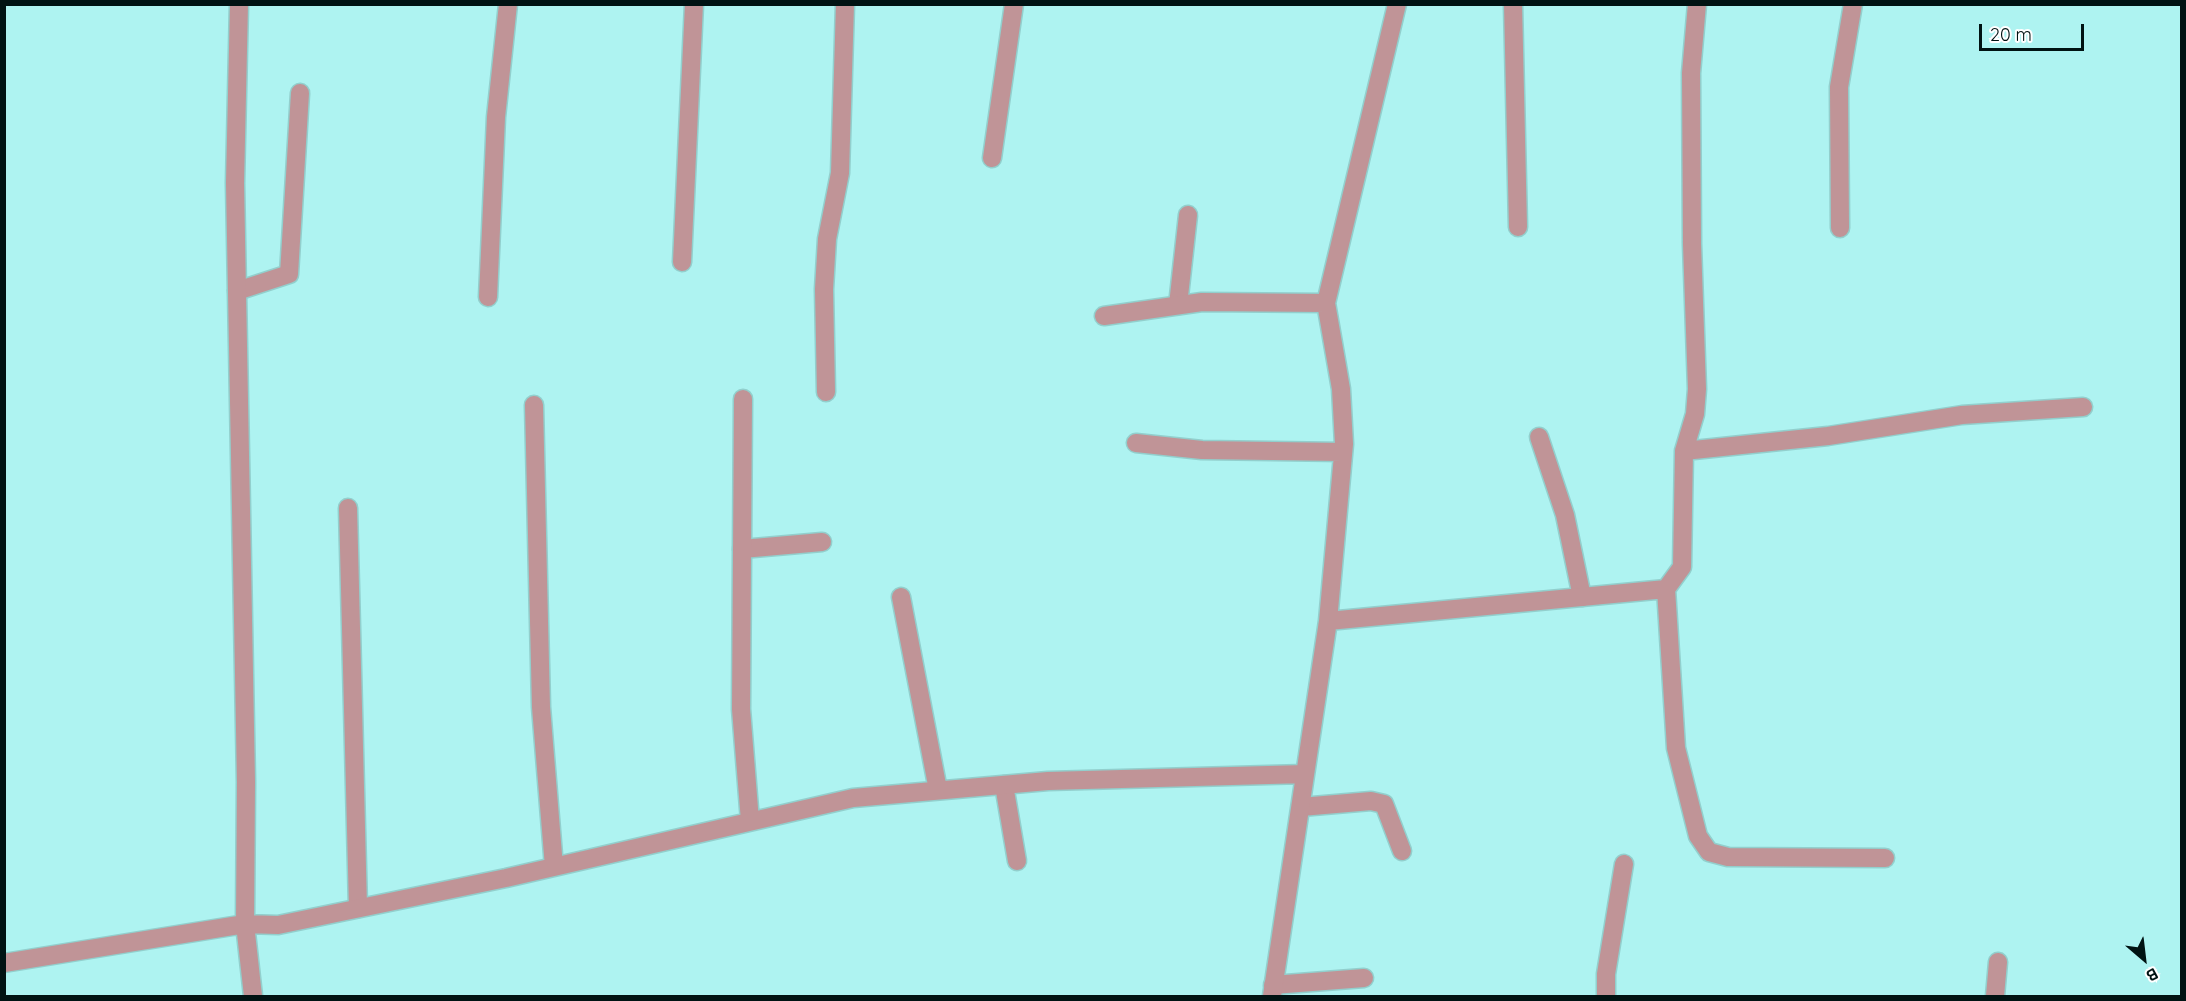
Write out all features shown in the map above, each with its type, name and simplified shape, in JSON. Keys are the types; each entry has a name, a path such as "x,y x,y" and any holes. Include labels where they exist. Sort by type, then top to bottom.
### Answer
{"street":[{"path":"239,4 235,183 246,782 245,924 253,996"},
{"path":"488,297 496,117 508,4"},
{"path":"682,262 694,4"},
{"path":"826,392 824,289 827,239 840,173 846,4"},
{"path":"992,158 1014,4"},
{"path":"1364,978 1273,991 1328,621 1343,452 1341,388 1326,303 1397,4"},
{"path":"1513,4 1518,227"},
{"path":"1697,4 1692,73 1692,244 1697,389 1695,414 1684,451 1682,567 1666,589 1676,748 1698,836 1709,852 1728,857 1885,858"},
{"path":"1840,228 1839,87 1853,4"},
{"path":"237,291 289,274 300,93"},
{"path":"1178,305 1188,215"},
{"path":"1104,316 1202,302 1326,303"},
{"path":"743,399 741,709 750,821"},
{"path":"534,405 541,707 554,867"},
{"path":"1684,451 1828,436 1962,415 2083,407"},
{"path":"1539,437 1565,515 1582,597"},
{"path":"1136,443 1202,450 1343,452"},
{"path":"348,508 358,908"},
{"path":"742,549 822,542"},
{"path":"1328,621 1666,589"},
{"path":"901,597 938,790"},
{"path":"4,963 245,924 278,925 554,867 853,798 1004,785 1305,774"},
{"path":"1004,785 1017,861"},
{"path":"1301,807 1371,801 1384,804 1402,851"},
{"path":"1606,996 1606,974 1624,864"},
{"path":"1995,996 1998,962"}]}
